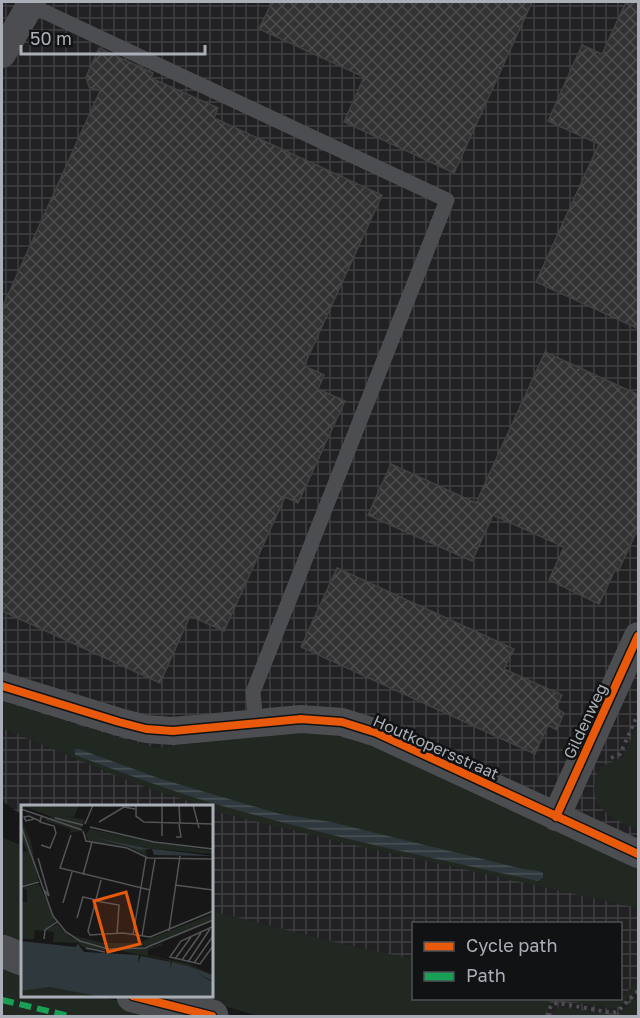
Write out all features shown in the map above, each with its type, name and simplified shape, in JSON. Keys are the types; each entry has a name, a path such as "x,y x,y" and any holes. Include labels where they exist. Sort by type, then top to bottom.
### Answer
{"street":[{"path":"2,54 31,3"},
{"name":"Gildenweg","path":"556,817 639,636"},
{"name":"Houtkopersstraat","path":"2,686 119,723 146,729 173,731 301,719 342,722 377,733 639,854"},
{"path":"2,951 21,959"},
{"path":"137,997 212,1017"}],"lane":[{"path":"31,3 447,200 253,692 256,723"}],"path":[{"path":"548,1017 552,1005 558,1004 613,1013 639,991"}],"shaded area":[{"path":"2,2 638,2 638,1016 336,1016 213,938 213,805 21,805 21,814 2,801"},
{"path":"2,701 157,748 278,733 329,734 356,741 374,747 638,867 638,908 221,813 213,809 213,805 200,805 136,784 2,728"},
{"path":"638,723 638,830 608,815 596,801 594,791 600,767 623,757"},
{"path":"75,749 161,779 280,814 331,822 539,871 543,873 543,878 538,881 427,857 244,812 180,793 96,763 75,755"},
{"path":"2,837 21,846 21,942 2,933"},
{"path":"213,911 412,959 412,1000 552,1000 548,1004 545,1016 260,1016 191,997 213,997"},
{"path":"2,958 21,966 21,997 103,997 176,1016 2,1016"},
{"path":"638,982 638,988 619,1006 612,1009 552,1000 622,1000 622,996"},
{"path":"638,995 638,1016 618,1016"},
{"path":"557,1007 618,1016 552,1016"}],"building":[{"path":"272,2 532,2 454,173 344,122 364,77 259,29"},
{"path":"626,2 639,2 639,329 536,282 599,144 548,121 582,45 602,54"},
{"path":"99,48 153,73 151,78 218,108 214,118 382,195 304,366 324,375 318,389 345,401 298,503 285,497 224,631 190,616 160,683 2,611 2,308 100,91 89,87 86,77"},
{"path":"545,352 639,395 639,526 618,572 615,570 599,604 549,580 564,547 493,515 472,561 368,515 391,464 476,503"},
{"path":"337,568 514,649 504,669 562,695 556,708 564,713 557,730 548,725 535,754 301,647"}],"marked path":[{"path":"2,1000 69,1016"}],"cycle path":[{"path":"556,817 638,636"},
{"path":"2,686 146,729 173,731 301,719 342,722 377,733 638,854"},
{"path":"137,997 212,1016"}]}
